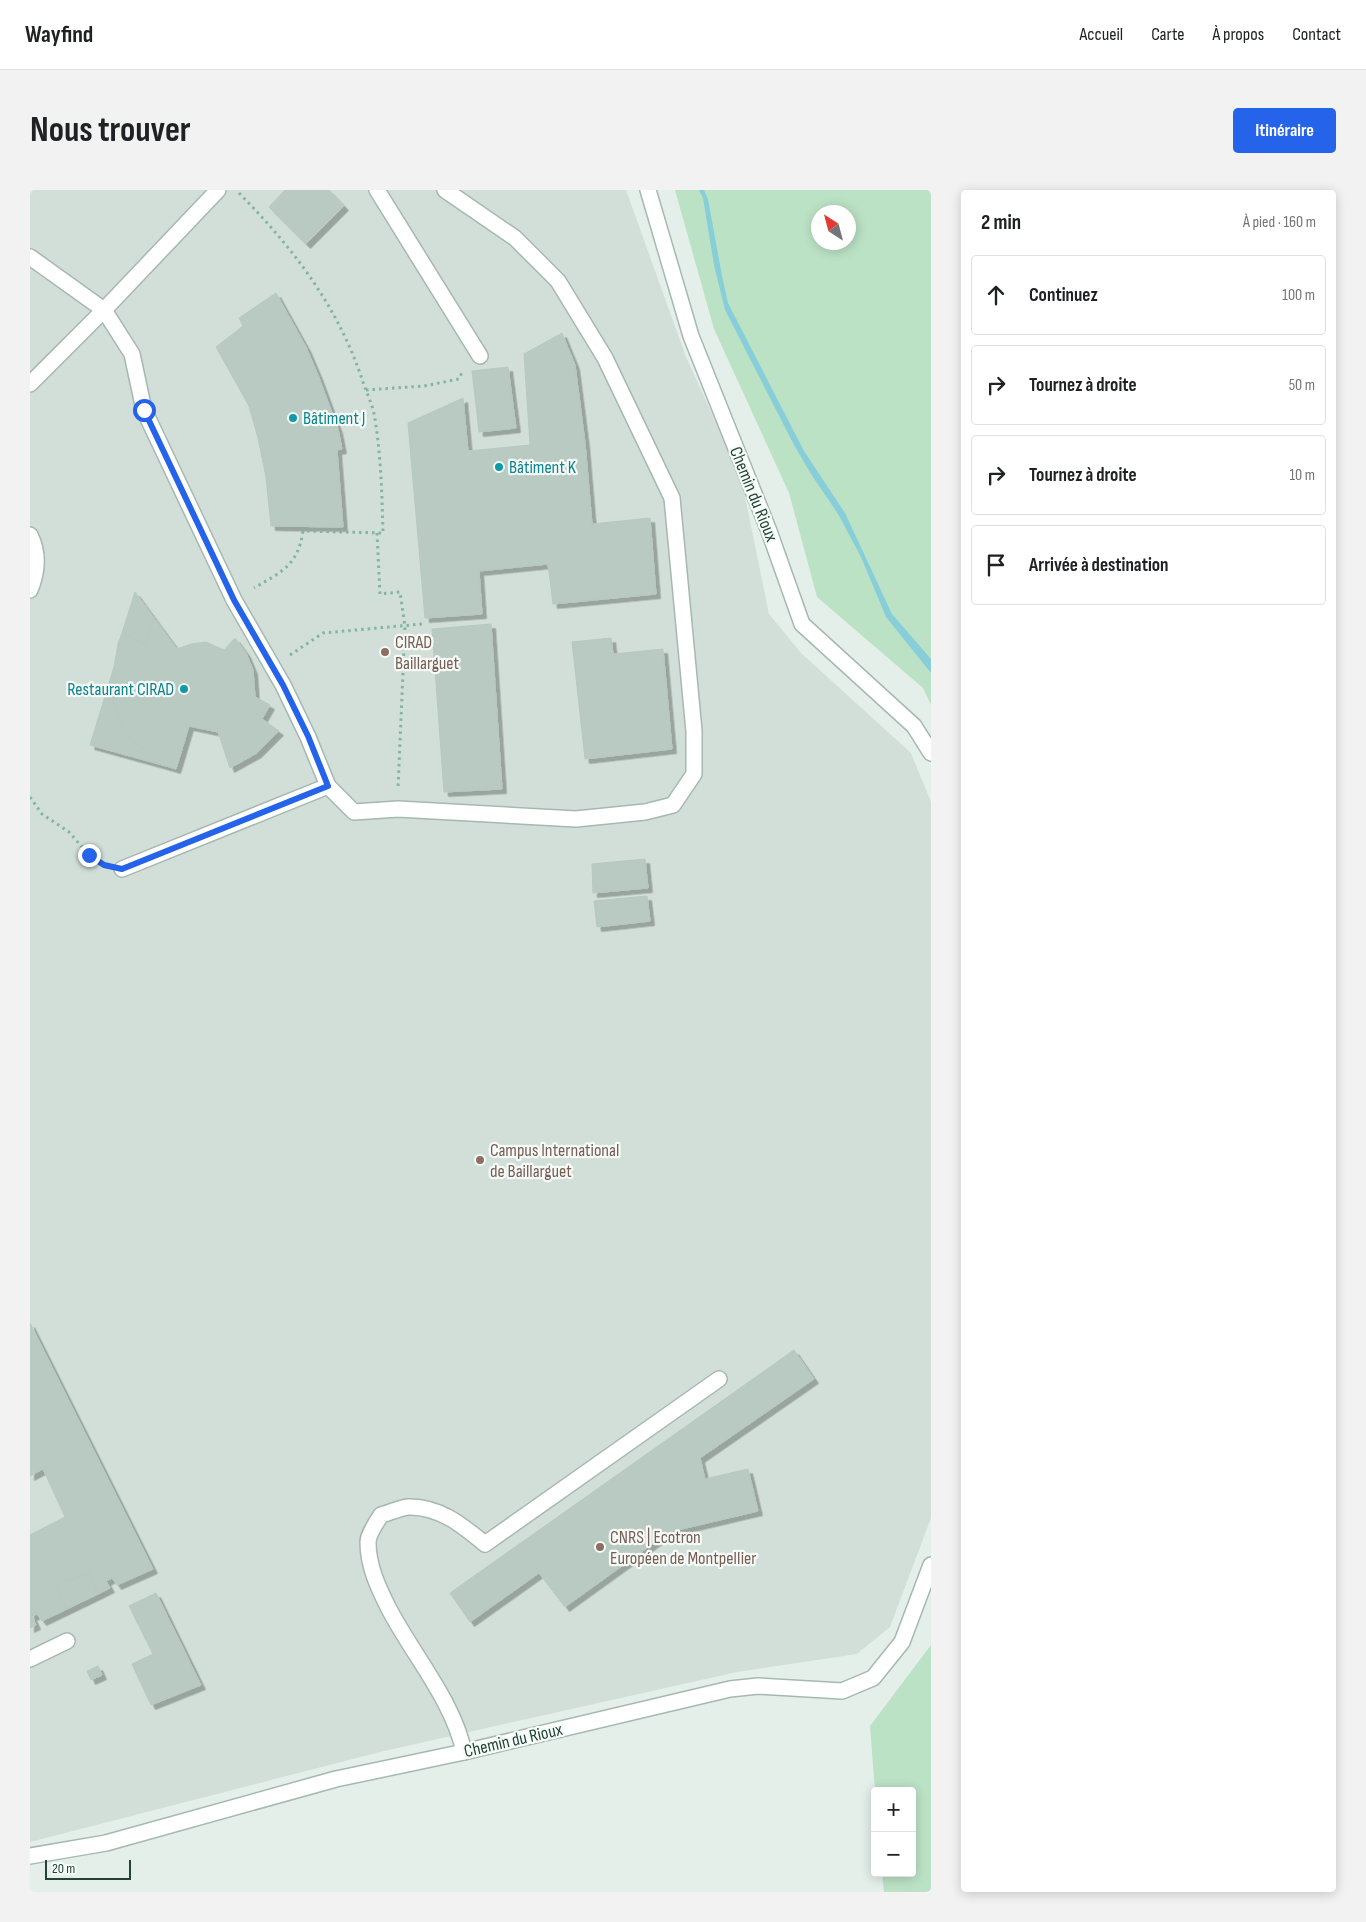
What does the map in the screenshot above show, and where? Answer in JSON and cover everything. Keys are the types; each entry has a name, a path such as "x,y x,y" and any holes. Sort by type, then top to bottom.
{"street":[{"path":"30,384 104,310 218,190"},
{"path":"378,190 480,356"},
{"path":"30,257 104,310 132,354 144,410 234,600 272,666 308,736 328,786 354,812 398,809 576,819 645,812 674,805 694,774 694,731 672,498 605,358 558,281 515,238 445,190"},
{"name":"Chemin du Rioux","path":"648,190 691,336 770,531 802,624 914,726 931,753"},
{"path":"30,535 36,559 35,578 30,590"},
{"path":"122,869 328,786"},
{"path":"464,1752 460,1734 439,1694 398,1627 374,1580 368,1540 381,1515 407,1507 440,1512 463,1526 485,1544 720,1379"},
{"name":"Chemin du Rioux","path":"30,1856 106,1843 336,1779 464,1752 730,1689 758,1686 842,1691 874,1678 902,1642 931,1564"},
{"path":"30,1659 67,1641"}],"path":[{"path":"234,600 289,566 301,545 303,532 383,533 382,479 374,417 353,352 329,305 300,261 262,216 236,190"},
{"path":"366,390 424,386 460,379 465,366 480,356"},
{"path":"377,533 380,594 400,592 405,626 398,809"},
{"path":"272,666 322,633 422,624"},
{"path":"30,797 42,814 69,832 89,855 104,865 122,869"}],"shaded area":[{"name":"Campus International de Baillarguet","path":"30,190 626,190 686,357 741,477 769,614 801,653 911,753 931,802 931,1518 890,1627 857,1654 737,1672 380,1752 30,1842"}],"green space":[{"path":"675,190 931,190 931,705 923,688 817,597 789,493 714,329"},
{"path":"931,1645 931,1892 884,1892 882,1877 916,1877 916,1787 875,1787 870,1726"}],"water":[{"path":"699,190 704,190 708,199 728,303 804,451 845,513 892,614 931,659 931,673 886,617 861,557 838,514 794,445 725,310 714,265 703,198"}],"building":[{"path":"285,190 329,190 344,206 306,244 269,207"},
{"name":"Bâtiment J","path":"276,293 306,347 338,429 342,449 337,450 343,527 271,526 266,477 249,406 216,347 243,326 239,318"},
{"name":"Bâtiment K","path":"562,333 575,365 585,443 592,524 650,518 656,594 553,604 548,564 479,571 482,614 425,618 408,423 463,398 468,451 530,445 524,354"},
{"path":"508,367 516,428 479,432 472,371"},
{"path":"135,592 154,618 145,645 122,633"},
{"name":"Restaurant CIRAD","path":"154,618 177,649 191,644 206,642 224,650 235,638 246,653 253,670 255,697 270,705 262,719 279,731 257,753 230,768 218,732 189,726 176,769 166,766 149,755 123,730 113,699 114,667 118,644 122,633 145,645"},
{"path":"491,624 502,789 444,792 432,629"},
{"path":"611,638 613,654 663,649 672,749 585,759 572,642"},
{"path":"114,667 113,699 123,730 135,743 166,766 90,745"},
{"path":"645,859 648,888 593,893 592,864"},
{"path":"647,896 650,921 597,927 594,901"},
{"path":"30,1323 153,1569 117,1585 112,1578 106,1581 110,1588 98,1594 90,1572 56,1586 67,1609 42,1621 37,1614 32,1616 36,1625 30,1628 30,1535 65,1517 43,1469 30,1476"},
{"path":"794,1350 814,1379 700,1458 705,1479 748,1469 758,1511 669,1532 565,1607 539,1573 470,1622 450,1593"},
{"path":"90,1572 98,1594 67,1609 56,1586"},
{"path":"156,1593 201,1685 151,1705 132,1664 153,1654 129,1606"},
{"path":"98,1666 102,1675 91,1680 87,1671"}],"place":[{"name":"Bâtiment J","path":"293,418"},
{"name":"Bâtiment K","path":"499,467"},
{"name":"CIRAD Baillarguet","path":"385,652"},
{"name":"Restaurant CIRAD","path":"184,689"},
{"name":"Campus International de Baillarguet","path":"480,1160"},
{"name":"CNRS | Ecotron Européen de Montpellier","path":"600,1547"}],"route":[{"path":"89,855 104,865 122,869 328,786 308,736 283,685 234,600 144,410"}]}
